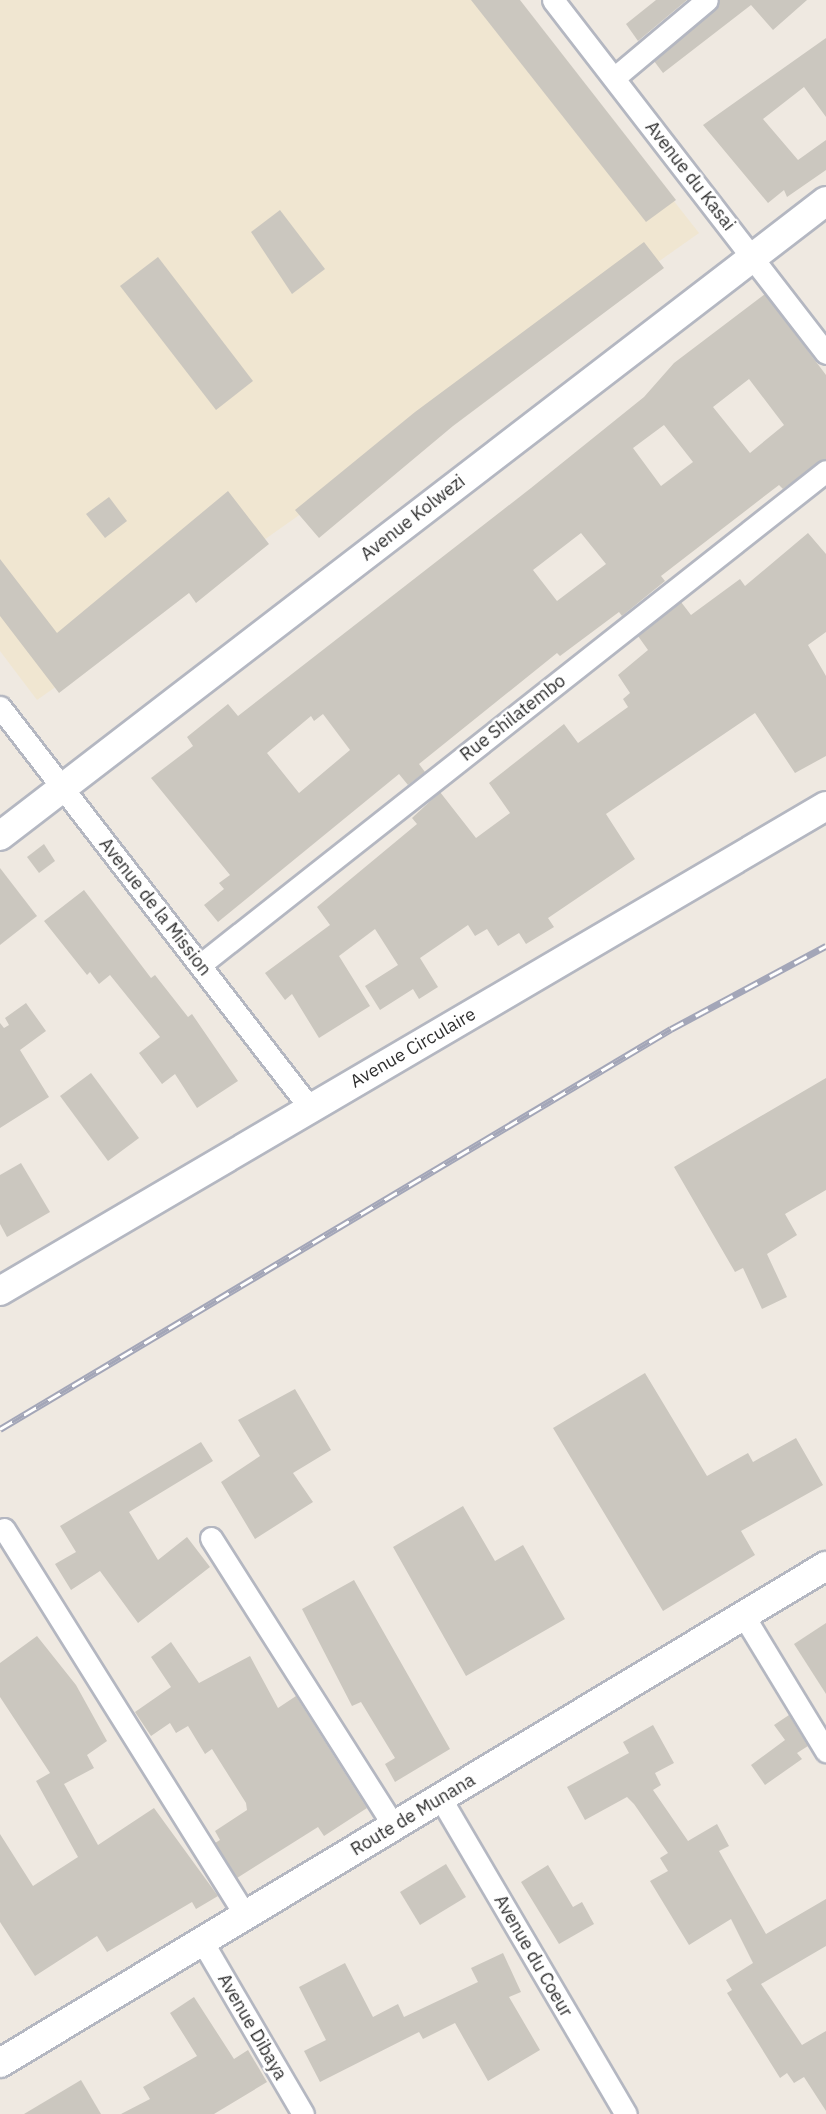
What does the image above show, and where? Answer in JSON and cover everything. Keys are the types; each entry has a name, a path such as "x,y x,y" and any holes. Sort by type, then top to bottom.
{"street":[{"name":"Avenue du Kasai","path":"553,0 826,353"},
{"path":"614,78 707,0"},
{"name":"Avenue Kolwezi","path":"0,836 826,201"},
{"name":"Rue Shilatembo","path":"200,965 826,471"},
{"name":"Avenue de la Mission","path":"0,707 310,1108"},
{"name":"Avenue Circulaire","path":"0,1291 826,806"},
{"path":"4,1529 245,1915"},
{"path":"212,1538 394,1826"},
{"name":"Route de Munana","path":"0,2063 745,1618 826,1566"},
{"path":"745,1618 826,1751"},
{"name":"Avenue du Coeur","path":"441,1798 626,2114"},
{"name":"Avenue Dibaya","path":"202,1941 303,2114"}],"shaded area":[{"path":"0,0 516,0 699,233 37,700 0,651"}],"building":[{"path":"471,0 520,0 676,200 646,222"},
{"path":"656,0 687,0 638,41 626,24"},
{"path":"719,0 807,0 773,30 751,5 663,73 654,61 715,10"},
{"path":"826,38 826,117 804,87 763,119 798,160 826,140 826,170 787,197 784,190 768,203 703,125"},
{"path":"280,210 325,269 292,294 251,232"},
{"path":"644,242 664,268 453,426 319,538 295,510 415,412"},
{"path":"158,257 253,381 216,410 120,286"},
{"path":"765,294 826,375 826,459 783,489 779,485 661,576 665,581 622,616 619,612 560,656 557,653 419,764 425,772 408,785 399,774 218,922 204,905 224,889 219,883 230,875 151,778 193,746 187,737 228,704 238,716 644,397 674,363","holes":["749,379 784,425 750,453 713,407","664,425 693,462 661,486 633,448","581,533 606,564 557,601 533,570","323,714 350,750 299,793 267,753 311,716 314,721"]},
{"path":"228,491 269,544 196,603 189,593 59,693 0,616 0,559 57,633"},
{"path":"109,497 127,521 105,538 86,514"},
{"path":"808,533 826,554 826,632 808,645 826,676 826,756 795,773 755,713 606,814 635,859 548,918 554,927 526,944 519,933 498,946 487,929 475,936 468,925 420,958 438,987 419,999 413,989 380,1010 365,986 398,965 375,929 339,956 370,1006 319,1038 292,994 285,1000 265,973 330,925 317,907 417,824 412,818 440,792 476,838 510,813 489,783 564,724 578,743 628,707 623,699 630,693 618,675 648,650 638,636 681,602 691,615 740,579 745,586"},
{"path":"44,844 55,861 39,873 27,857"},
{"path":"0,868 37,916 0,945"},
{"path":"84,890 151,978 155,975 188,1017 192,1014 238,1081 197,1108 175,1074 162,1084 139,1053 160,1037 110,975 99,984 90,972 87,975 44,921"},
{"path":"26,1003 46,1031 20,1050 49,1097 0,1128 0,1023 4,1028 9,1025 5,1018"},
{"path":"91,1073 139,1138 108,1161 60,1096"},
{"path":"826,1078 826,1190 785,1214 797,1235 767,1254 787,1297 762,1309 743,1268 735,1272 674,1167"},
{"path":"21,1163 50,1212 7,1237 0,1224 0,1175"},
{"path":"645,1373 707,1476 748,1453 753,1462 796,1438 823,1485 741,1531 755,1555 663,1611 553,1428"},
{"path":"295,1389 331,1450 293,1473 313,1502 255,1539 221,1482 260,1456 238,1420"},
{"path":"201,1442 213,1461 129,1512 158,1560 187,1537 210,1567 138,1623 100,1571 71,1590 55,1564 76,1552 60,1526"},
{"path":"463,1506 495,1561 523,1545 565,1619 466,1676 393,1547"},
{"path":"354,1580 450,1749 395,1782 385,1764 395,1758 361,1702 352,1706 302,1609"},
{"path":"826,1623 826,1694 794,1644"},
{"path":"37,1636 76,1685 107,1741 87,1755 94,1768 64,1784 98,1845 154,1808 218,1896 196,1909 192,1902 107,1952 97,1936 35,1976 0,1922 0,1834 33,1886 78,1857 36,1781 50,1773 0,1697 0,1663"},
{"path":"171,1642 199,1683 250,1656 278,1708 296,1696 367,1808 324,1836 318,1827 237,1878 215,1843 220,1840 215,1831 247,1810 246,1803 212,1749 205,1754 188,1726 176,1733 170,1723 151,1736 135,1712 171,1687 151,1657"},
{"path":"789,1715 808,1746 797,1753 802,1759 765,1785 751,1765 785,1740 774,1725"},
{"path":"653,1725 674,1763 655,1773 661,1785 653,1790 688,1841 717,1824 729,1846 719,1851 766,1934 826,1899 826,1946 761,1984 802,2045 826,2031 826,2111 804,2077 794,2083 787,2073 780,2078 727,1993 732,1990 726,1980 753,1963 731,1919 689,1945 650,1881 668,1871 660,1858 668,1853 634,1804 627,1797 585,1820 567,1787 629,1753 623,1742"},
{"path":"446,1864 466,1897 420,1925 400,1892"},
{"path":"548,1865 573,1907 582,1902 594,1924 559,1944 521,1882"},
{"path":"503,1953 521,1992 509,1997 540,2050 488,2081 455,2023 423,2039 419,2032 320,2082 304,2051 326,2040 299,1987 345,1963 373,2017 398,2004 404,2017 478,1982 471,1968"},
{"path":"194,1997 234,2059 248,2050 267,2082 214,2114 121,2114 150,2099 143,2087 197,2056 170,2013"},
{"path":"81,2080 101,2114 24,2114"}],"railway":[{"path":"0,1429 671,1029 826,946"}]}
